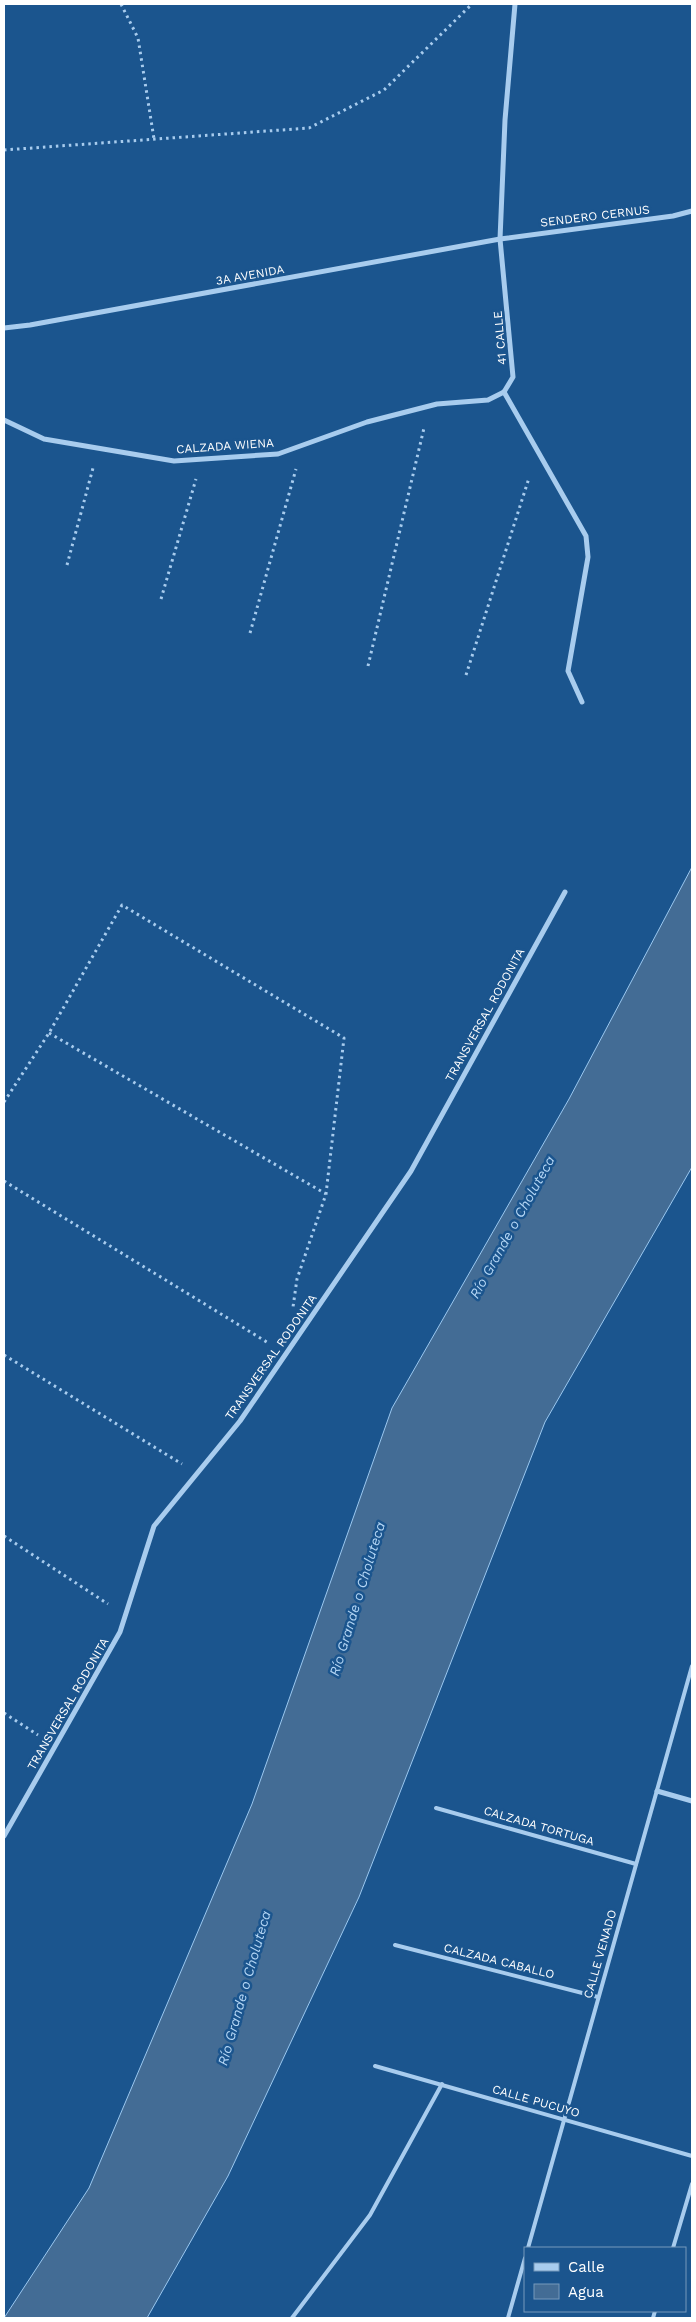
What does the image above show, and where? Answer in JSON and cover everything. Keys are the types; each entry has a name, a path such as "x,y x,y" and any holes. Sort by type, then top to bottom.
{"street":[{"name":"41 CALLE","path":"504,392 513,377 500,239 505,120 515,4"},
{"name":"SENDERO CERNUS","path":"500,239 673,216 692,211"},
{"name":"3A AVENIDA","path":"4,328 30,325 500,239"},
{"name":"CALZADA WIENA","path":"4,420 44,439 174,460 201,459 278,454 367,422 430,406 488,400 504,392"},
{"path":"504,392 586,536 588,557 568,670 582,702"},
{"name":"TRANSVERSAL RODONITA","path":"4,1836 120,1632 154,1526 240,1421 410,1171 565,892"},
{"path":"657,1791 692,1801"}],"lane":[{"name":"CALLE VENADO","path":"528,2247 692,1666"},
{"name":"CALZADA TORTUGA","path":"436,1808 636,1864"},
{"name":"CALZADA CABALLO","path":"395,1945 598,1997"},
{"name":"CALLE PUCUYO","path":"375,2066 692,2156"},
{"path":"292,2318 370,2215 442,2084"},
{"path":"674,2247 692,2184"},
{"path":"508,2318 524,2262"}],"path":[{"path":"121,4 138,38 154,139"},
{"path":"4,150 309,128 384,90 472,4"},
{"path":"368,666 430,406"},
{"path":"250,633 303,444"},
{"path":"67,565 98,448"},
{"path":"466,675 538,452"},
{"path":"162,600 201,459"},
{"path":"4,1102 49,1033 122,904 344,1038 326,1194 297,1278 291,1316"},
{"path":"49,1033 326,1194"},
{"path":"4,1181 286,1354"},
{"path":"4,1355 197,1473"},
{"path":"4,1536 125,1616"},
{"path":"4,1713 56,1746"}],"water":[{"name":"Río Grande o Choluteca","path":"692,867 692,1167 545,1422 359,1897 228,2176 147,2318 4,2318 89,2188 252,1804 392,1408 569,1099"}]}
